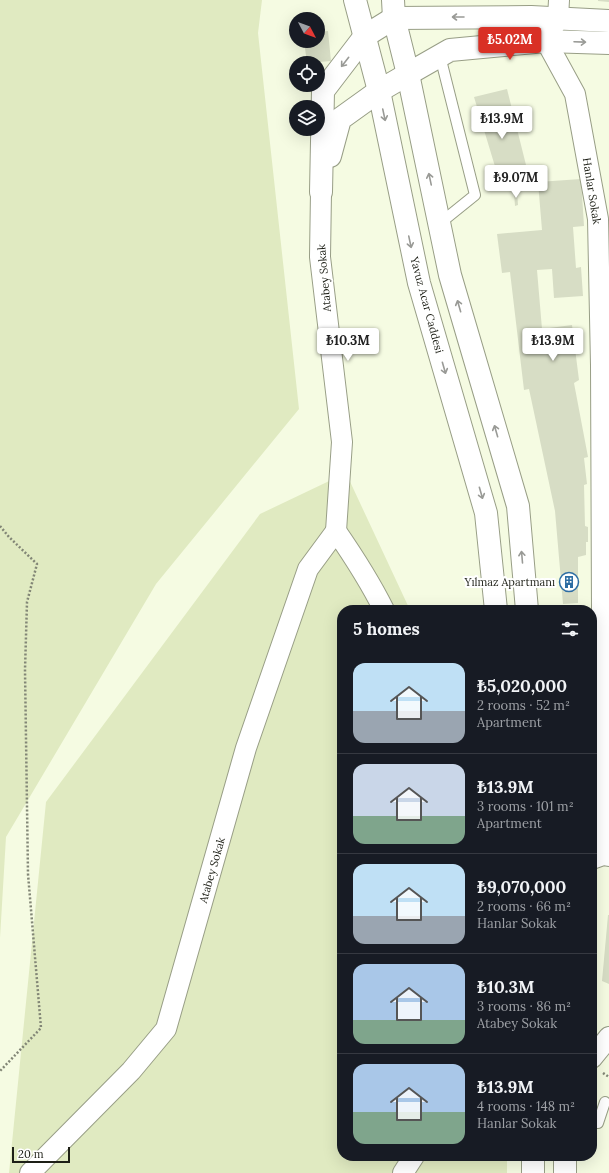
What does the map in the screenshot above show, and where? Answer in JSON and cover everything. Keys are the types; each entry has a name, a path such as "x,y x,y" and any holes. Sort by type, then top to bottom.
{"main road":[{"name":"Yavuz Acar Caddesi","path":"355,0 379,91 419,283 486,512 495,605"},
{"path":"394,9 450,275 518,506 527,605"},
{"path":"321,192 323,91 365,36 394,9 531,17 558,9 609,21"},
{"path":"321,192 340,119 379,91 450,50 546,41 609,43"},
{"path":"533,1173 534,1161"},
{"path":"565,1161 565,1173"}],"street":[{"path":"546,41 558,9"},
{"name":"Hanlar Sokak","path":"546,41 576,94 598,219 604,236 605,648 601,856"},
{"name":"Atabey Sokak","path":"30,1173 131,1071 166,1029 246,748 308,569 336,531 342,442 320,257 321,192"},
{"path":"336,531 355,558 382,605"},
{"path":"597,1052 609,1037"},
{"path":"403,1173 411,1161"}],"lane":[{"path":"439,224 475,195 440,56"},
{"path":"597,1123 605,1102"}],"path":[{"path":"0,526 9,537 37,564 27,602 26,670 28,874 41,1028 0,1071"}],"green space":[{"path":"0,0 262,0 258,33 299,409 156,584 6,837 0,938"},
{"path":"346,473 408,605 337,605 337,1161 507,1161 507,1173 9,1173 46,802 260,514"}],"building":[{"path":"609,0 609,2 598,1"},
{"path":"325,31 328,31 331,61 325,62 325,56 306,56 305,48 325,48"},
{"path":"507,89 530,181 490,190 486,175 497,173 474,97"},
{"path":"581,179 584,226 573,227 576,268 581,267 583,296 554,298 552,269 537,270 542,329 572,325 579,380 574,383 588,457 584,458 587,484 584,485 585,526 588,527 588,542 586,542 586,555 578,557 578,603 563,604 555,511 529,389 524,390 510,272 502,273 497,234 542,230 538,182"},
{"path":"517,192 518,205 515,206 514,193"},
{"path":"609,915 609,984 602,981"}],"place":[{"name":"Yılmaz Apartmanı","path":"569,582"}]}
